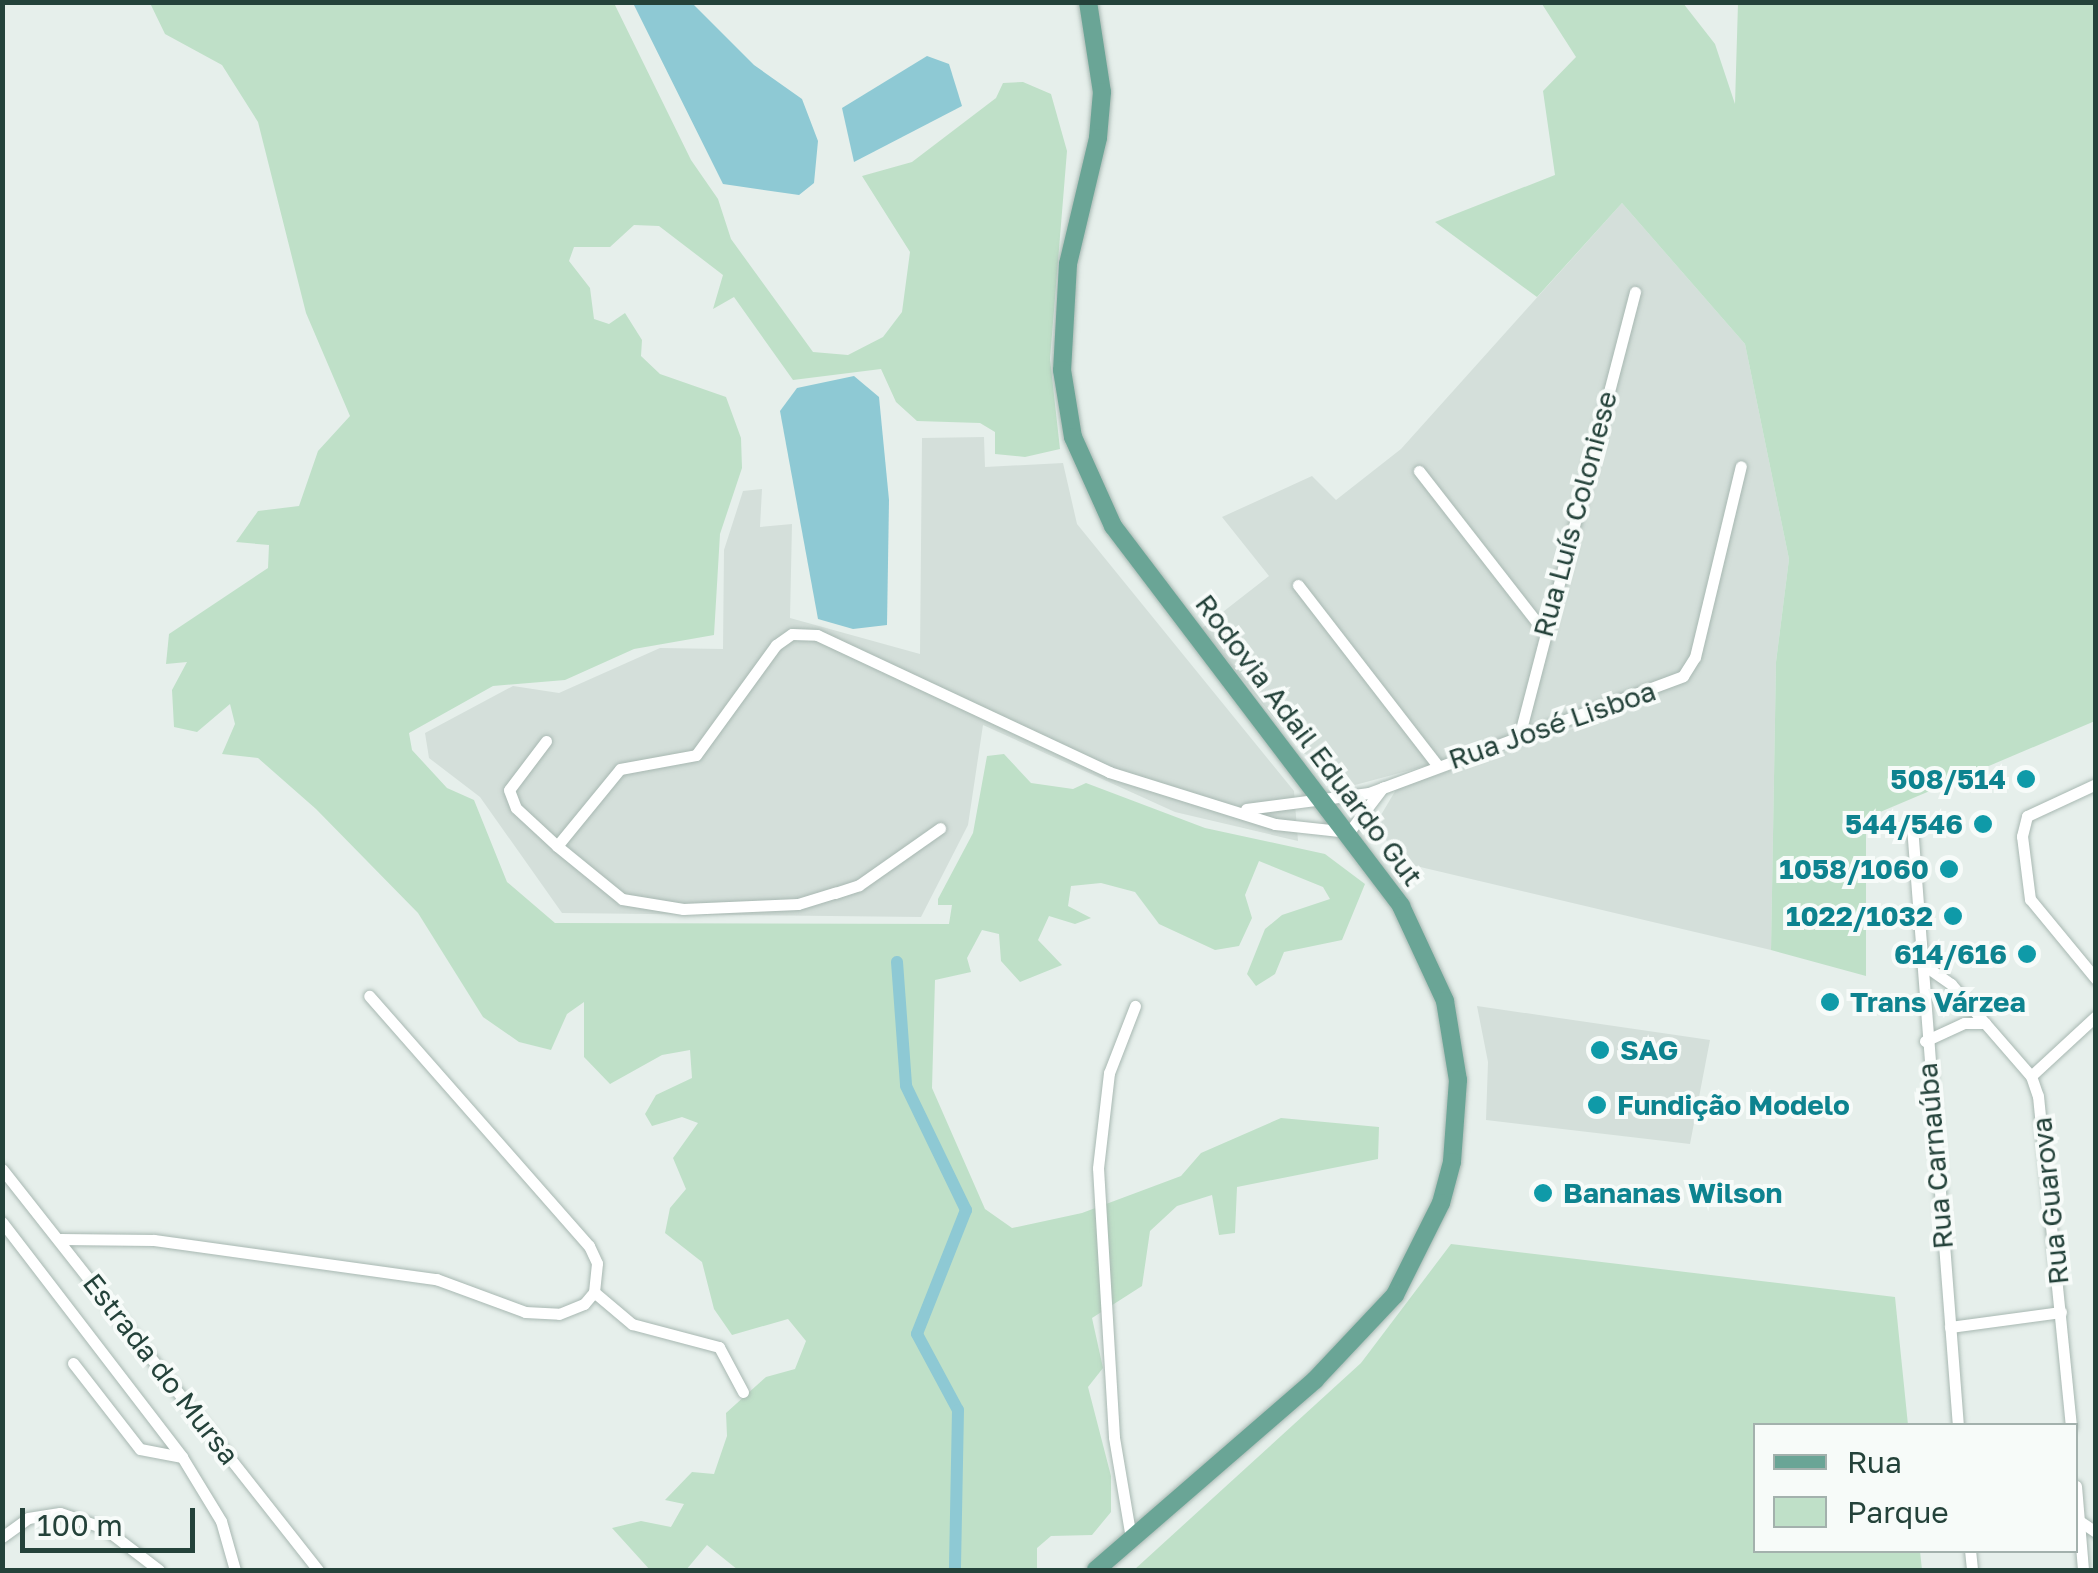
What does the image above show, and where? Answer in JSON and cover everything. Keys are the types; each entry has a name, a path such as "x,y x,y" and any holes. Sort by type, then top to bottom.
{"main road":[{"name":"Rodovia Adail Eduardo Gut","path":"1088,2 1102,92 1098,138 1068,264 1062,370 1073,438 1112,526 1349,832 1401,906 1445,1001 1458,1116 1441,1203 1416,1260 1371,1326 1096,1570"}],"street":[{"name":"Rua Luís Coloniese","path":"1519,736 1543,630 1635,292"},
{"name":"Rua José Lisboa","path":"1232,808 1324,802 1383,787 1671,684 1691,667 1742,466"},
{"path":"1418,470 1543,630"},
{"path":"1298,585 1436,765"},
{"path":"557,846 620,769 686,760 704,748 776,645 792,634 816,634 866,653 1110,772 1300,830 1349,832 1383,787"},
{"path":"546,741 509,790 516,808 622,899 652,908 798,904 859,885 940,828"},
{"path":"2096,784 2027,816 2022,836 2030,899 2096,978"},
{"name":"Rua Carnaúba","path":"1912,826 1925,1042 1958,1423"},
{"name":"Rua Guarova","path":"1921,963 1985,1023 2031,1076 2043,1120 2070,1423"},
{"path":"370,996 589,1246 597,1263 594,1292"},
{"path":"1131,1538 1114,1437 1098,1168 1109,1074 1135,1006"},
{"path":"2031,1076 2096,1016"},
{"path":"1925,1042 1964,1022 1985,1023"},
{"name":"Estrada do Mursa","path":"2,1170 60,1238 313,1569"},
{"path":"2,1222 182,1457 222,1521 235,1570"},
{"path":"60,1238 154,1240 436,1279 525,1312 560,1314 594,1292"},
{"path":"594,1292 632,1324 719,1346 743,1392"},
{"path":"1950,1326 2061,1312"},
{"path":"73,1363 132,1442 154,1454 182,1457"},
{"path":"2,1537 28,1518 60,1514 104,1528 159,1570"},
{"path":"2078,1520 2096,1532"},
{"path":"2078,1520 2083,1570"}],"shaded area":[{"path":"1622,203 1745,344 1789,559 1776,662 1771,950 1395,861 1378,820 1397,788 1608,717 1355,785 1302,752 1201,629 1269,576 1222,517 1312,476 1336,500 1401,449"},
{"path":"984,437 985,467 1063,463 1077,524 1294,791 1298,841 1175,812 983,725 968,825 921,917 562,913 480,797 429,758 425,733 513,686 559,693 660,648 723,649 724,550 743,491 762,489 760,527 792,524 790,618 920,654 922,438"},
{"path":"1477,1006 1710,1040 1690,1144 1486,1120 1488,1062"}],"green space":[{"path":"150,3 614,3 691,160 718,199 731,239 813,352 848,355 883,337 902,312 910,252 862,176 912,162 996,98 1003,83 1023,82 1051,94 1067,151 1050,359 1060,449 1025,457 995,454 995,432 980,423 917,421 896,402 881,369 793,380 734,297 713,309 723,275 659,226 634,225 610,247 574,247 569,261 590,288 594,319 609,324 625,313 642,340 641,356 660,374 726,397 741,438 742,468 720,534 714,635 634,649 565,680 493,686 409,733 412,750 447,788 474,800 507,882 555,923 949,924 952,905 938,905 938,899 973,833 987,756 1004,754 1031,783 1073,789 1086,783 1205,828 1325,854 1365,884 1342,940 1284,952 1275,974 1256,986 1247,974 1265,929 1282,915 1330,899 1323,887 1259,861 1245,895 1252,918 1239,946 1215,950 1159,924 1135,892 1101,883 1071,886 1068,906 1091,918 1075,924 1049,916 1038,940 1062,965 1020,982 1001,961 999,934 982,930 967,958 971,972 935,980 932,1088 985,1209 1012,1228 1082,1213 1181,1176 1201,1153 1281,1118 1379,1127 1378,1159 1237,1187 1235,1233 1219,1235 1212,1195 1177,1206 1150,1231 1142,1286 1092,1318 1103,1368 1088,1387 1111,1476 1111,1512 1092,1535 1051,1536 1037,1548 1037,1570 738,1570 707,1545 686,1570 650,1570 612,1528 641,1521 671,1527 684,1504 665,1500 692,1472 714,1474 727,1436 726,1413 766,1377 795,1369 806,1341 788,1319 732,1335 714,1309 702,1262 665,1233 670,1208 686,1189 673,1158 698,1123 682,1117 652,1126 645,1114 656,1095 692,1078 690,1050 662,1055 610,1084 584,1057 584,1002 567,1014 551,1050 519,1042 483,1017 418,913 316,809 258,758 222,754 235,724 230,704 197,732 174,727 172,690 187,662 166,664 169,634 268,568 269,545 236,542 258,511 299,506 318,451 350,416 306,313 258,122 222,65 165,34"},
{"path":"1683,3 1715,44 1735,104 1738,3 2095,3 2095,721 1866,818 1866,976 1771,950 1776,662 1789,559 1745,344 1622,203 1537,297 1435,222 1555,175 1543,91 1576,57 1542,4"},
{"path":"1451,1244 1895,1297 1908,1423 1753,1423 1753,1553 1920,1553 1922,1570 1134,1570 1361,1363"}],"water":[{"path":"633,3 692,3 754,65 802,99 818,141 814,183 799,195 723,184"},
{"path":"927,56 949,64 962,106 854,162 842,108"},
{"path":"854,376 879,397 889,500 887,625 853,629 818,619 780,411 797,388"}],"waterway":[{"path":"897,962 906,1086 966,1210 917,1334 958,1410 955,1570"}],"place":[{"name":"508/514","path":"2026,779"},
{"name":"544/546","path":"1983,824"},
{"name":"1058/1060","path":"1949,869"},
{"name":"1022/1032","path":"1953,916"},
{"name":"614/616","path":"2027,954"},
{"name":"Trans Várzea","path":"1830,1002"},
{"name":"SAG","path":"1600,1050"},
{"name":"Fundição Modelo","path":"1597,1105"},
{"name":"Bananas Wilson","path":"1543,1193"}]}
